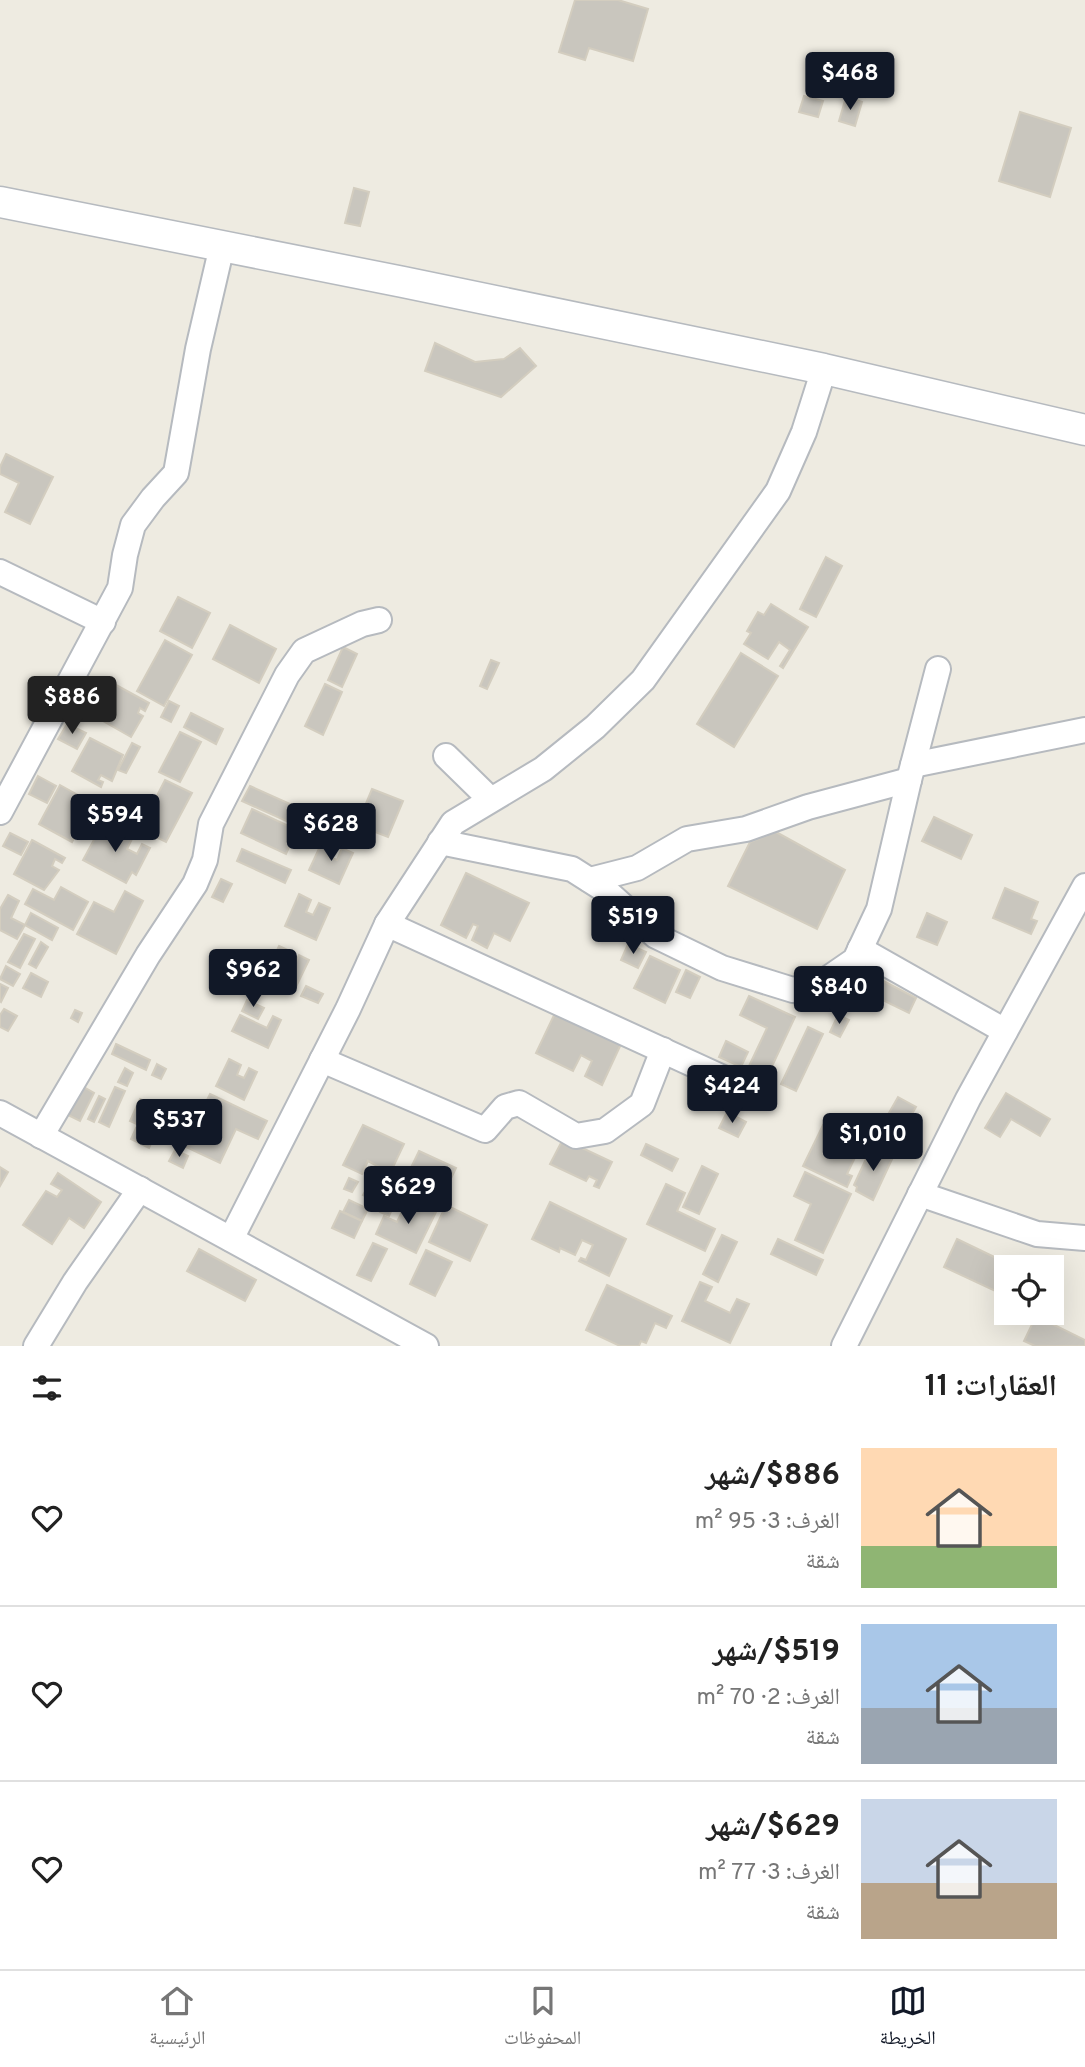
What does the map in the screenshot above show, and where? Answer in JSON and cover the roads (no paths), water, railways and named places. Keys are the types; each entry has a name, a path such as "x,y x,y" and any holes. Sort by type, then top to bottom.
{"street":[{"path":"0,202 824,369 1085,430"},
{"path":"0,812 120,588 125,555 134,525 153,498 176,473 198,349 222,246"},
{"path":"231,1239 322,1060 387,924 440,842 453,823 553,761 595,727 643,680 778,491 804,432 824,369"},
{"path":"0,572 103,622"},
{"path":"41,1136 148,955 195,884 205,860 211,824 287,675 304,651 362,624 379,621"},
{"path":"440,842 572,869 605,890 656,936 722,968 793,990 823,982 855,960 879,909 911,772 939,670"},
{"path":"590,880 637,868 687,839 746,830 911,772 1085,730"},
{"path":"446,756 490,799"},
{"path":"844,1346 1005,1031 1085,886"},
{"path":"387,924 736,1084"},
{"path":"860,949 1005,1031"},
{"path":"322,1060 485,1130 505,1107 519,1103 576,1136 605,1131 642,1104 663,1050"},
{"path":"0,1113 426,1346"},
{"path":"36,1346 75,1282 140,1189"},
{"path":"920,1194 1037,1234 1085,1238"}]}
